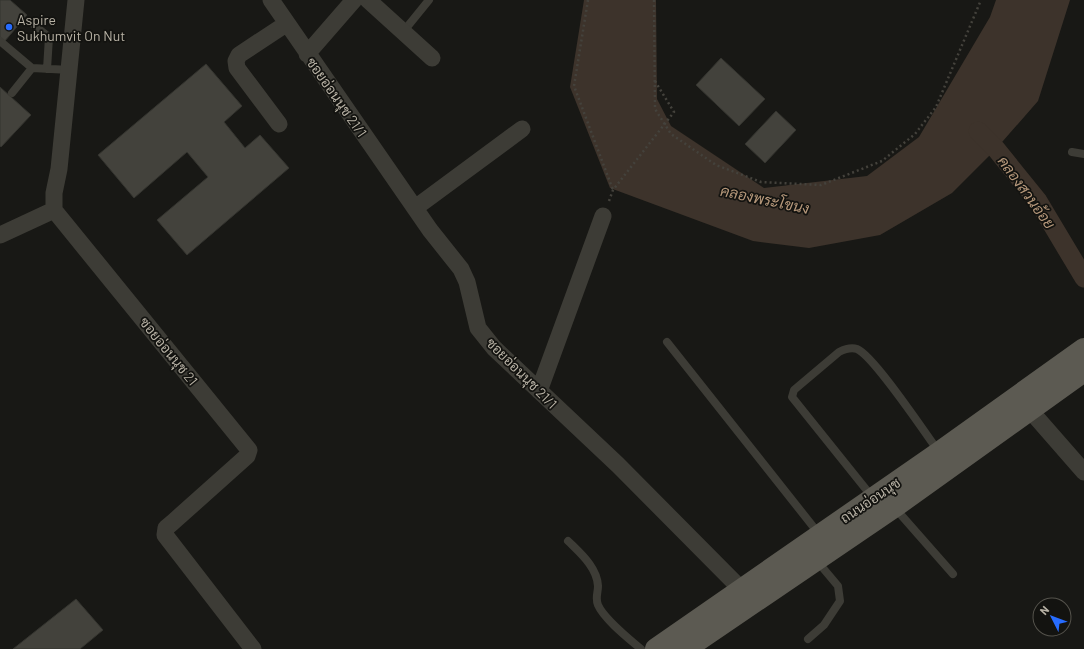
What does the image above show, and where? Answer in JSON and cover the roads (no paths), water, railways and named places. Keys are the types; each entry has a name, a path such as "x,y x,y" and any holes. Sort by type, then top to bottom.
{"main road":[{"name":"ถนนอ่อนนุช","path":"656,649 742,590 812,549 894,507 1024,403 1084,349"},
{"name":"ถนนอ่อนนุช","path":"685,649 812,549 873,498 940,452 1024,403 1084,371"}],"street":[{"path":"0,235 54,210 54,193 59,169 76,0"},
{"name":"ซอยอ่อนนุช 21/1","path":"271,0 286,24 415,208 461,270 467,282 478,328 494,348 623,471 742,590"},
{"path":"307,54 354,0"},
{"path":"368,0 432,58"},
{"path":"279,124 237,68 236,61 239,55 286,24"},
{"path":"415,208 522,129"},
{"name":"ซอยอ่อนนุช 21","path":"54,210 249,450 247,456 166,528 166,535 253,649"},
{"path":"540,391 603,216"},
{"path":"1024,403 1084,472"}],"lane":[{"path":"403,32 429,0"},
{"path":"34,25 49,37 47,69"},
{"path":"0,41 32,68 70,70"},
{"path":"12,93 32,68"},
{"path":"1072,152 1084,154"},
{"path":"667,342 838,586 840,601 824,625 808,639"},
{"path":"873,498 792,397 794,390 840,352 847,348 858,350 874,363 940,452"},
{"path":"894,507 953,574"},
{"path":"568,540 592,566 598,586 596,596 598,605 618,629 641,649"}],"water":[{"name":"คลองพระโขนง","path":"584,0 656,0 657,99 671,126 764,188 867,176 919,137 990,17 996,0 1070,0 1038,101 996,149 952,193 880,235 809,248 753,241 610,188 570,87"}],"waterway":[{"name":"คลองสวนอ้อย","path":"978,131 996,149 1038,201 1084,278"}],"place":[{"name":"Aspire Sukhumvit On Nut","path":"9,27"}]}
